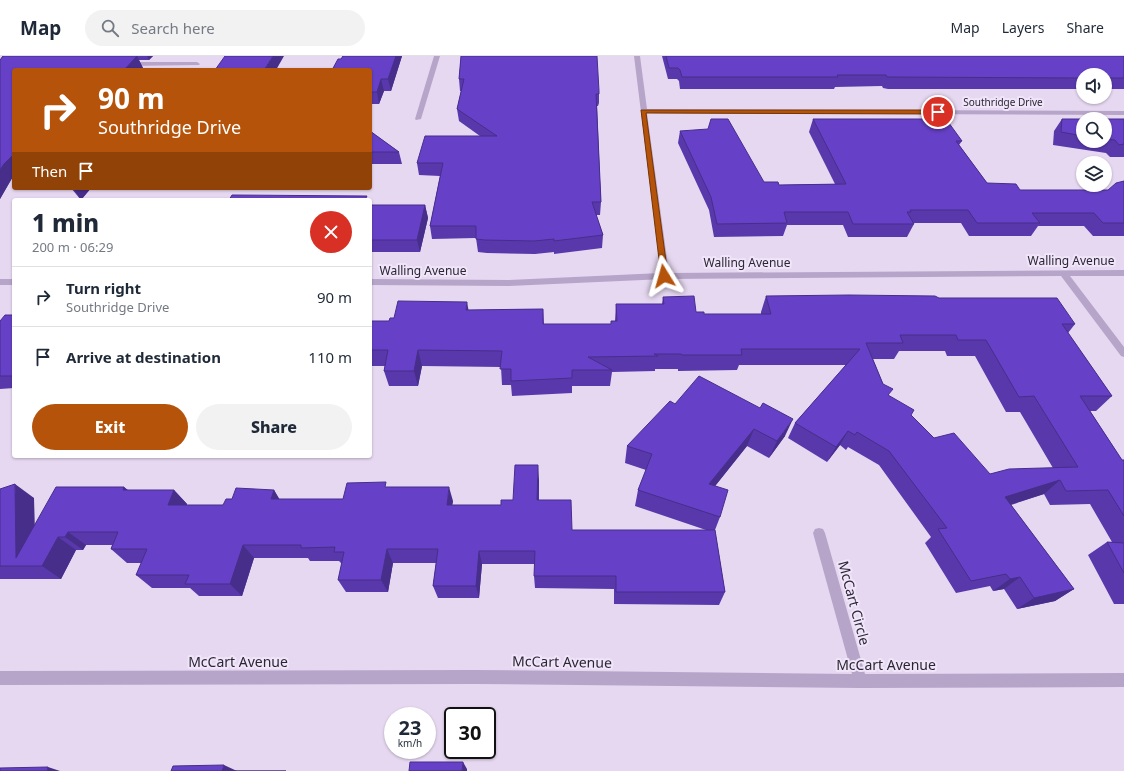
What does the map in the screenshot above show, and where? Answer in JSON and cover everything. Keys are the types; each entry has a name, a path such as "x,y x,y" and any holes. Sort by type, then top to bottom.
{"street":[{"path":"418,118 437,56"},
{"path":"637,56 664,276"},
{"path":"118,64 199,62 194,68"},
{"name":"Southridge Drive","path":"643,111 1124,113"},
{"path":"1063,273 1124,354"},
{"name":"Walling Avenue","path":"372,282 509,283 664,276 1124,273"},
{"path":"0,282 12,282"},
{"name":"McCart Circle","path":"819,533 860,681"},
{"name":"McCart Avenue","path":"0,678 475,677 860,681 1124,680"}],"building":[{"path":"3,56 137,56 126,68 12,68 12,156 0,170 0,60"},
{"path":"225,56 273,56 265,68 216,68"},
{"path":"343,56 396,56 388,79 381,79 377,92 372,92 372,68 333,68 338,59 341,59"},
{"path":"461,56 597,56 599,94 596,94 601,202 592,202 603,235 554,241 554,239 534,241 485,240 476,239 476,226 430,226 443,163 417,163 425,136 497,136 457,109 464,79 459,79"},
{"path":"666,56 1124,56 1124,78 1112,78 1112,68 1076,68 1076,78 887,77 886,75 837,75 838,77 682,77 678,68 669,68"},
{"path":"711,119 728,119 764,182 778,182 779,185 846,184 813,119 946,119 962,141 956,141 987,183 1016,184 1020,190 1076,190 1076,192 1112,192 1112,186 1116,183 1124,181 1124,223 1103,223 1094,213 1032,213 1040,223 977,223 968,210 910,210 911,212 907,212 914,224 853,224 848,212 784,212 787,223 717,224 711,197 680,131 708,129"},
{"path":"1062,119 1076,119 1076,135 1061,132"},
{"path":"1112,119 1124,119 1124,144 1119,145 1115,140 1112,140"},
{"path":"372,132 399,152 372,152"},
{"path":"232,195 367,196 366,198 230,198"},
{"path":"372,205 425,205 417,240 372,240"},
{"path":"849,295 935,296 939,298 1057,298 1075,324 1062,324 1112,396 1080,396 1122,460 1124,460 1124,516 1108,490 1066,491 1060,480 1005,497 1074,589 1034,598 1020,577 1010,579 1006,574 971,581 938,529 947,528 889,451 857,432 855,435 848,431 836,447 795,423 860,349 741,349 742,355 654,354 658,356 588,357 612,370 572,370 572,378 511,381 511,369 500,369 502,351 418,350 414,371 384,371 388,350 372,350 372,321 389,321 390,318 394,318 398,301 467,302 466,310 543,309 543,324 611,324 611,321 617,321 616,304 664,304 663,297 694,296 696,312 704,312 704,314 771,314 766,296","holes":["900,335 956,335 958,340 986,340 1019,397 1034,396 1078,467 1009,469 990,474 954,433 934,438 911,415 914,410 888,395 893,389 883,384 866,343 903,343"]},
{"path":"5,315 12,315 12,376 0,376 0,321"},
{"path":"699,376 760,408 763,403 793,419 777,441 754,429 709,484 728,490 720,517 638,490 652,454 627,446 670,401 675,404"},
{"path":"515,465 538,465 537,500 571,500 572,530 715,530 725,592 616,592 616,576 534,576 535,551 479,551 476,586 433,586 438,549 387,549 381,580 338,580 344,552 334,552 335,547 301,548 301,545 243,545 230,584 185,584 189,575 136,575 147,549 111,549 118,532 68,532 65,537 58,537 42,566 0,566 0,489 15,484 16,558 56,487 124,487 123,490 174,490 168,505 223,505 226,499 232,499 236,488 274,490 271,499 343,499 347,483 386,482 385,487 449,487 447,505 501,505 501,500 513,500"},
{"path":"1107,542 1124,543 1124,573"},
{"path":"410,762 463,762 462,771 409,771"},
{"path":"224,765 222,771 171,771 173,766"},
{"path":"48,767 47,771 0,771 0,768"}],"route":[{"path":"664,276 643,111 938,112"}]}
